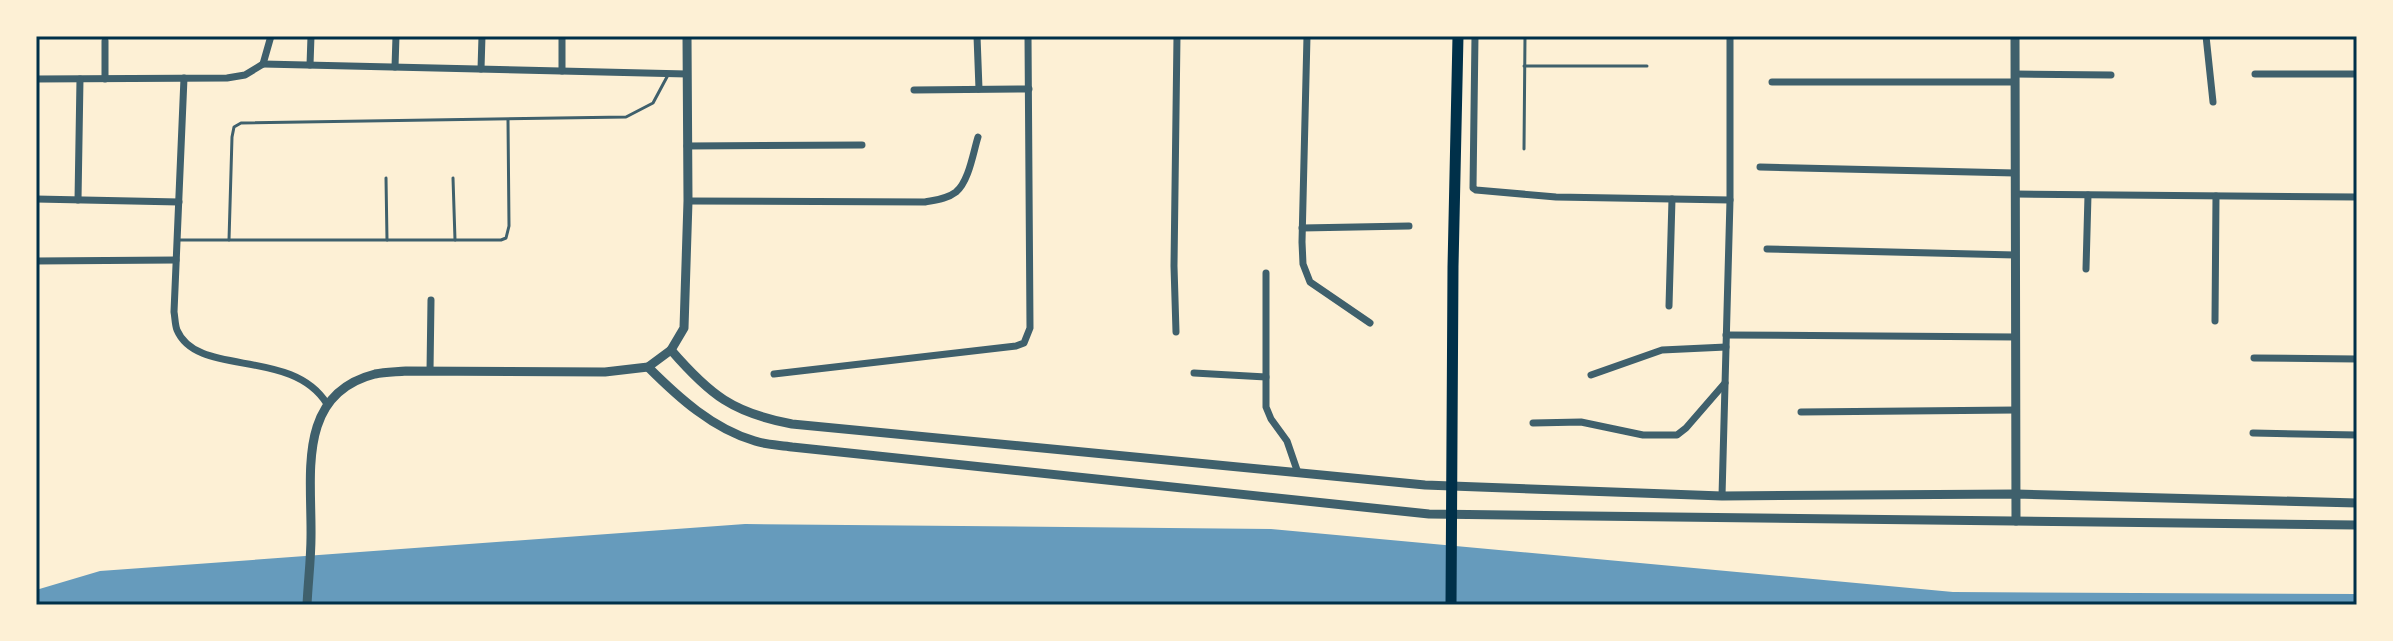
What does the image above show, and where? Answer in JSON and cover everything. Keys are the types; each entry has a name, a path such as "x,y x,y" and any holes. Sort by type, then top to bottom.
{"main road":[{"path":"1451,605 1458,36"}],"street":[{"path":"263,64 271,36"},
{"path":"310,65 311,36"},
{"path":"395,67 396,36"},
{"path":"481,69 482,36"},
{"path":"562,36 562,71"},
{"path":"307,605 311,536 309,482 313,439 327,404 347,385 376,374 430,371 605,372 648,367 671,350 684,328 688,201 687,36"},
{"path":"977,36 979,89"},
{"path":"774,374 1024,343 1030,328 1028,36"},
{"path":"1176,332 1177,36"},
{"path":"1307,36 1303,264 1310,282 1370,323"},
{"path":"1475,36 1473,188 1476,190 1556,197 1730,200"},
{"path":"1722,496 1730,200 1730,36"},
{"path":"2015,36 2016,521"},
{"path":"2206,36 2213,102"},
{"path":"105,41 105,79"},
{"path":"36,79 227,78 245,75 263,64 687,74"},
{"path":"2255,74 2357,74"},
{"path":"1772,82 2111,75"},
{"path":"184,78 174,312 177,330 183,340 210,357 290,373 320,392 327,404"},
{"path":"78,200 80,79"},
{"path":"914,90 1029,89"},
{"path":"688,201 925,202 944,198 957,191 963,182 978,137"},
{"path":"687,146 862,145"},
{"path":"1760,167 2015,173"},
{"path":"2015,194 2357,197"},
{"path":"2086,269 2088,195"},
{"path":"2215,321 2216,196"},
{"path":"36,199 179,202"},
{"path":"1669,306 1672,199"},
{"path":"1302,228 1409,226"},
{"path":"1767,249 2015,255"},
{"path":"36,261 176,260"},
{"path":"1266,273 1266,407 1287,441 1298,473"},
{"path":"430,371 431,300"},
{"path":"1726,335 2016,337"},
{"path":"1591,375 1662,350 1726,347"},
{"path":"671,350 713,392 758,418 792,424 1425,485 1722,496 2016,494 2357,503"},
{"path":"2254,358 2357,359"},
{"path":"648,367 674,393 729,431 756,441 1429,514 2357,525"},
{"path":"1194,373 1266,377"},
{"path":"1533,423 1581,422 1643,435 1677,435 1725,383"},
{"path":"1801,412 2016,410"},
{"path":"2253,433 2357,435"}],"lane":[{"path":"1524,149 1525,36"},
{"path":"1524,66 1647,66"},
{"path":"229,240 232,137 234,127 241,123 626,117 653,103 669,74"},
{"path":"177,240 501,240 508,233 508,119"},
{"path":"386,178 387,240"},
{"path":"453,178 455,240"}],"water":[{"path":"745,524 1271,529 1953,592 2357,594 2357,605 36,605 36,590 100,571"}]}
